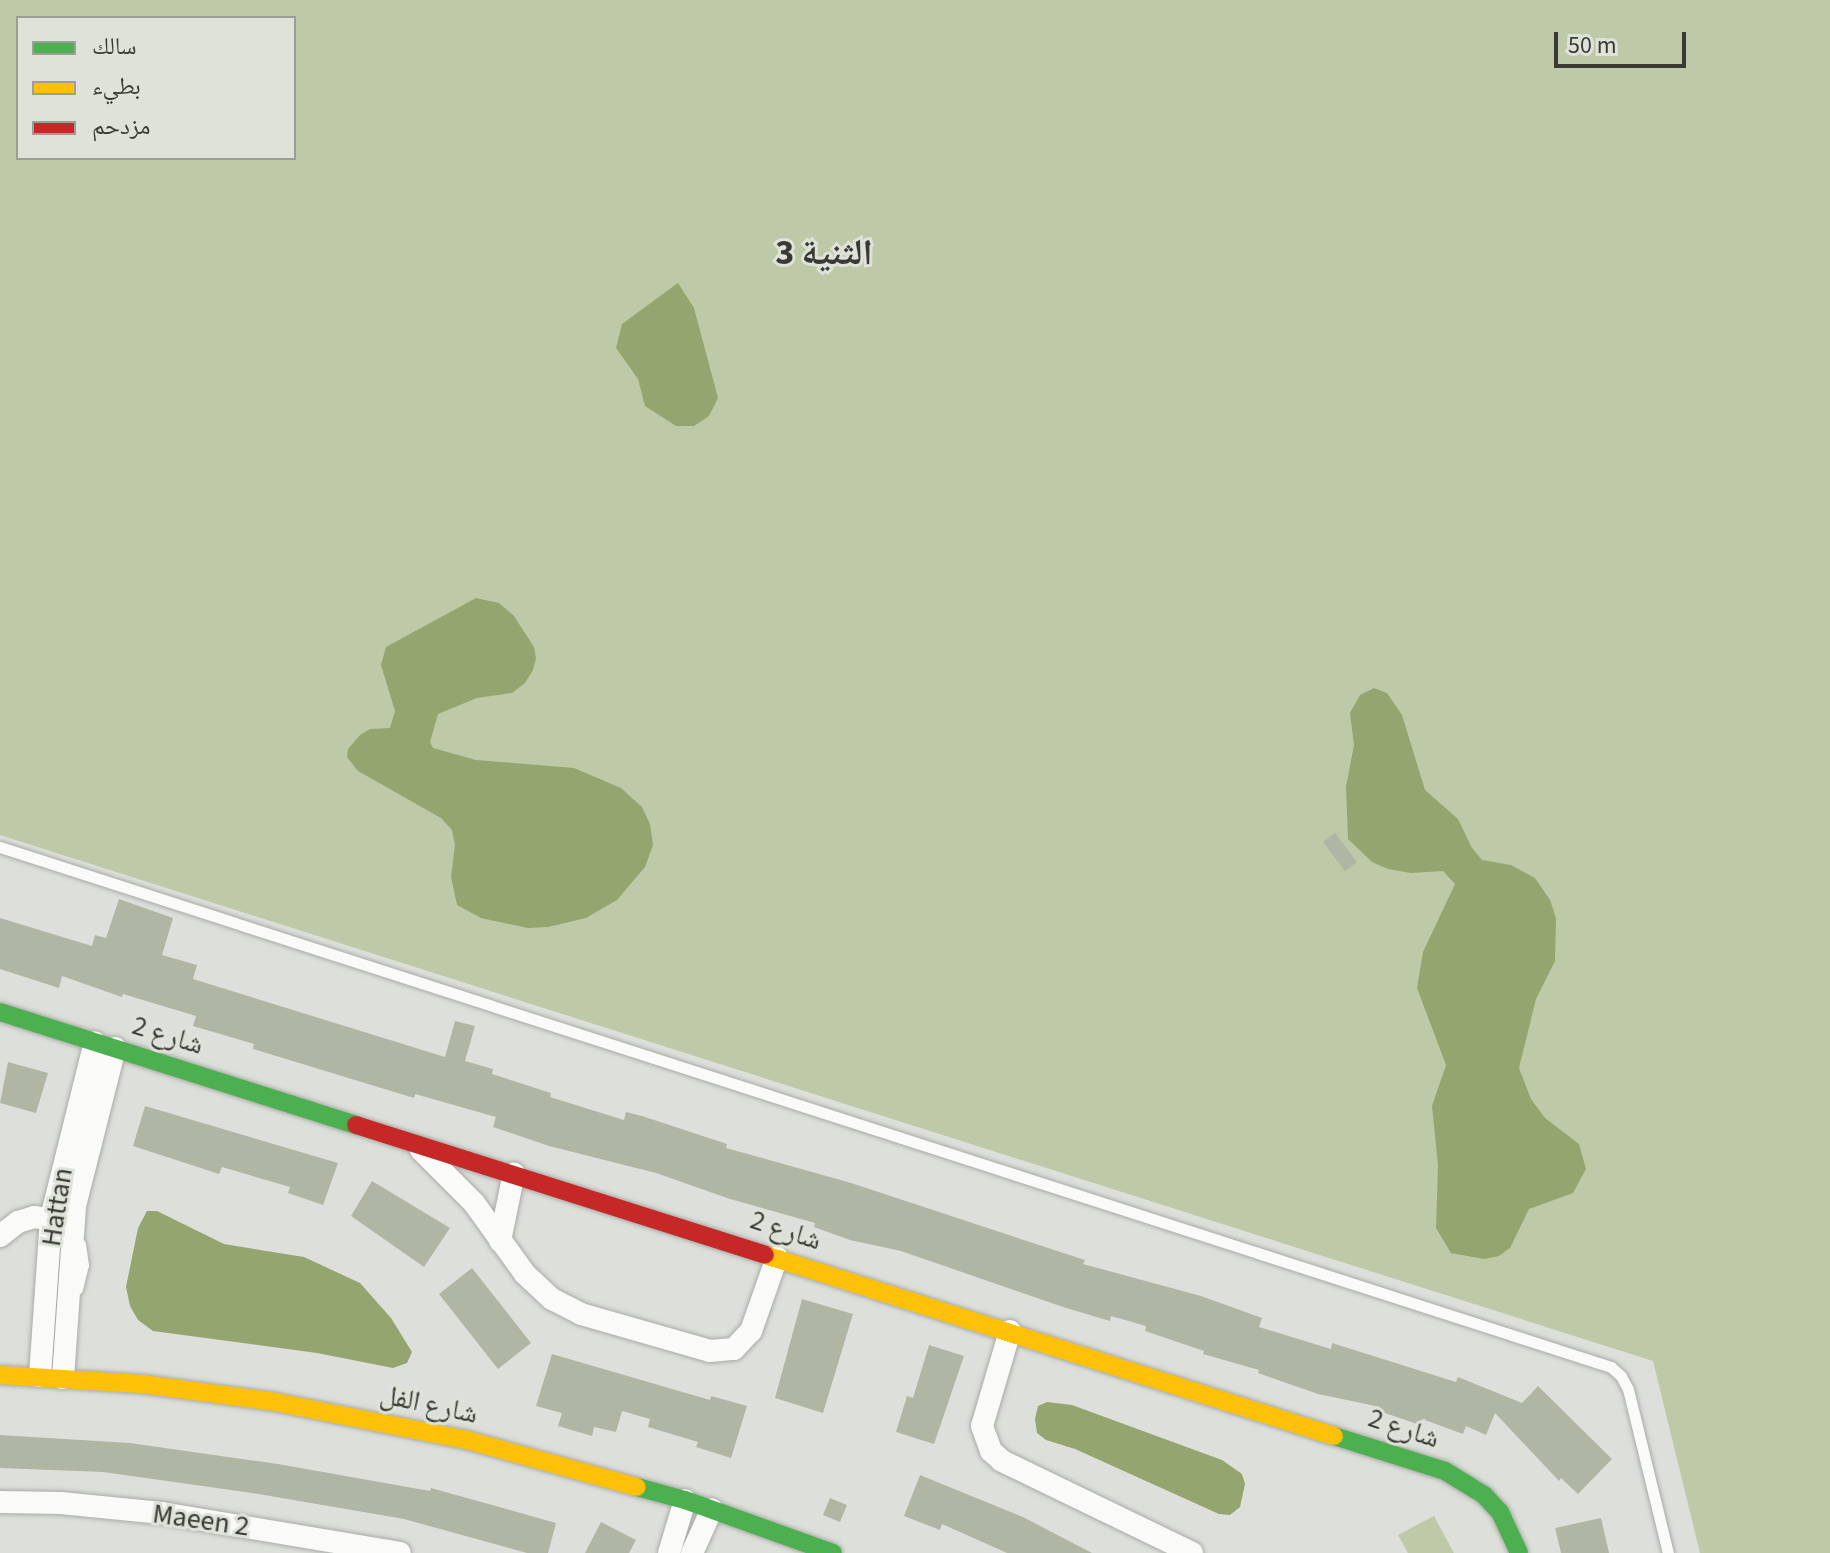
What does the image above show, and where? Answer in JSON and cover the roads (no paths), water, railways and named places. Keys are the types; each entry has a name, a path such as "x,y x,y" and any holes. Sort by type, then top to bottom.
{"street":[{"name":"شارع 2","path":"0,1012 1445,1471 1484,1495 1500,1512 1519,1553"},
{"name":"Hattan","path":"40,1376 45,1302 105,1045"},
{"path":"407,1140 459,1185 525,1274 566,1307 722,1352 744,1342 751,1331 777,1257"},
{"path":"500,1241 514,1173"},
{"path":"0,1236 18,1222 34,1217 62,1221 68,1304 63,1378"},
{"path":"45,1302 68,1304"},
{"path":"1010,1331 982,1426 991,1451 1002,1461 1192,1553"},
{"name":"شارع الفل","path":"0,1375 216,1393 334,1413 540,1458 685,1500 833,1553"},
{"path":"669,1553 685,1500"},
{"name":"Maeen 2","path":"0,1502 61,1503 162,1513 400,1553"},
{"path":"692,1553 712,1509"}],"lane":[{"path":"0,847 1611,1367 1621,1376 1628,1389 1668,1553"}],"district":[{"name":"الثنية 3","path":"824,253"}]}
